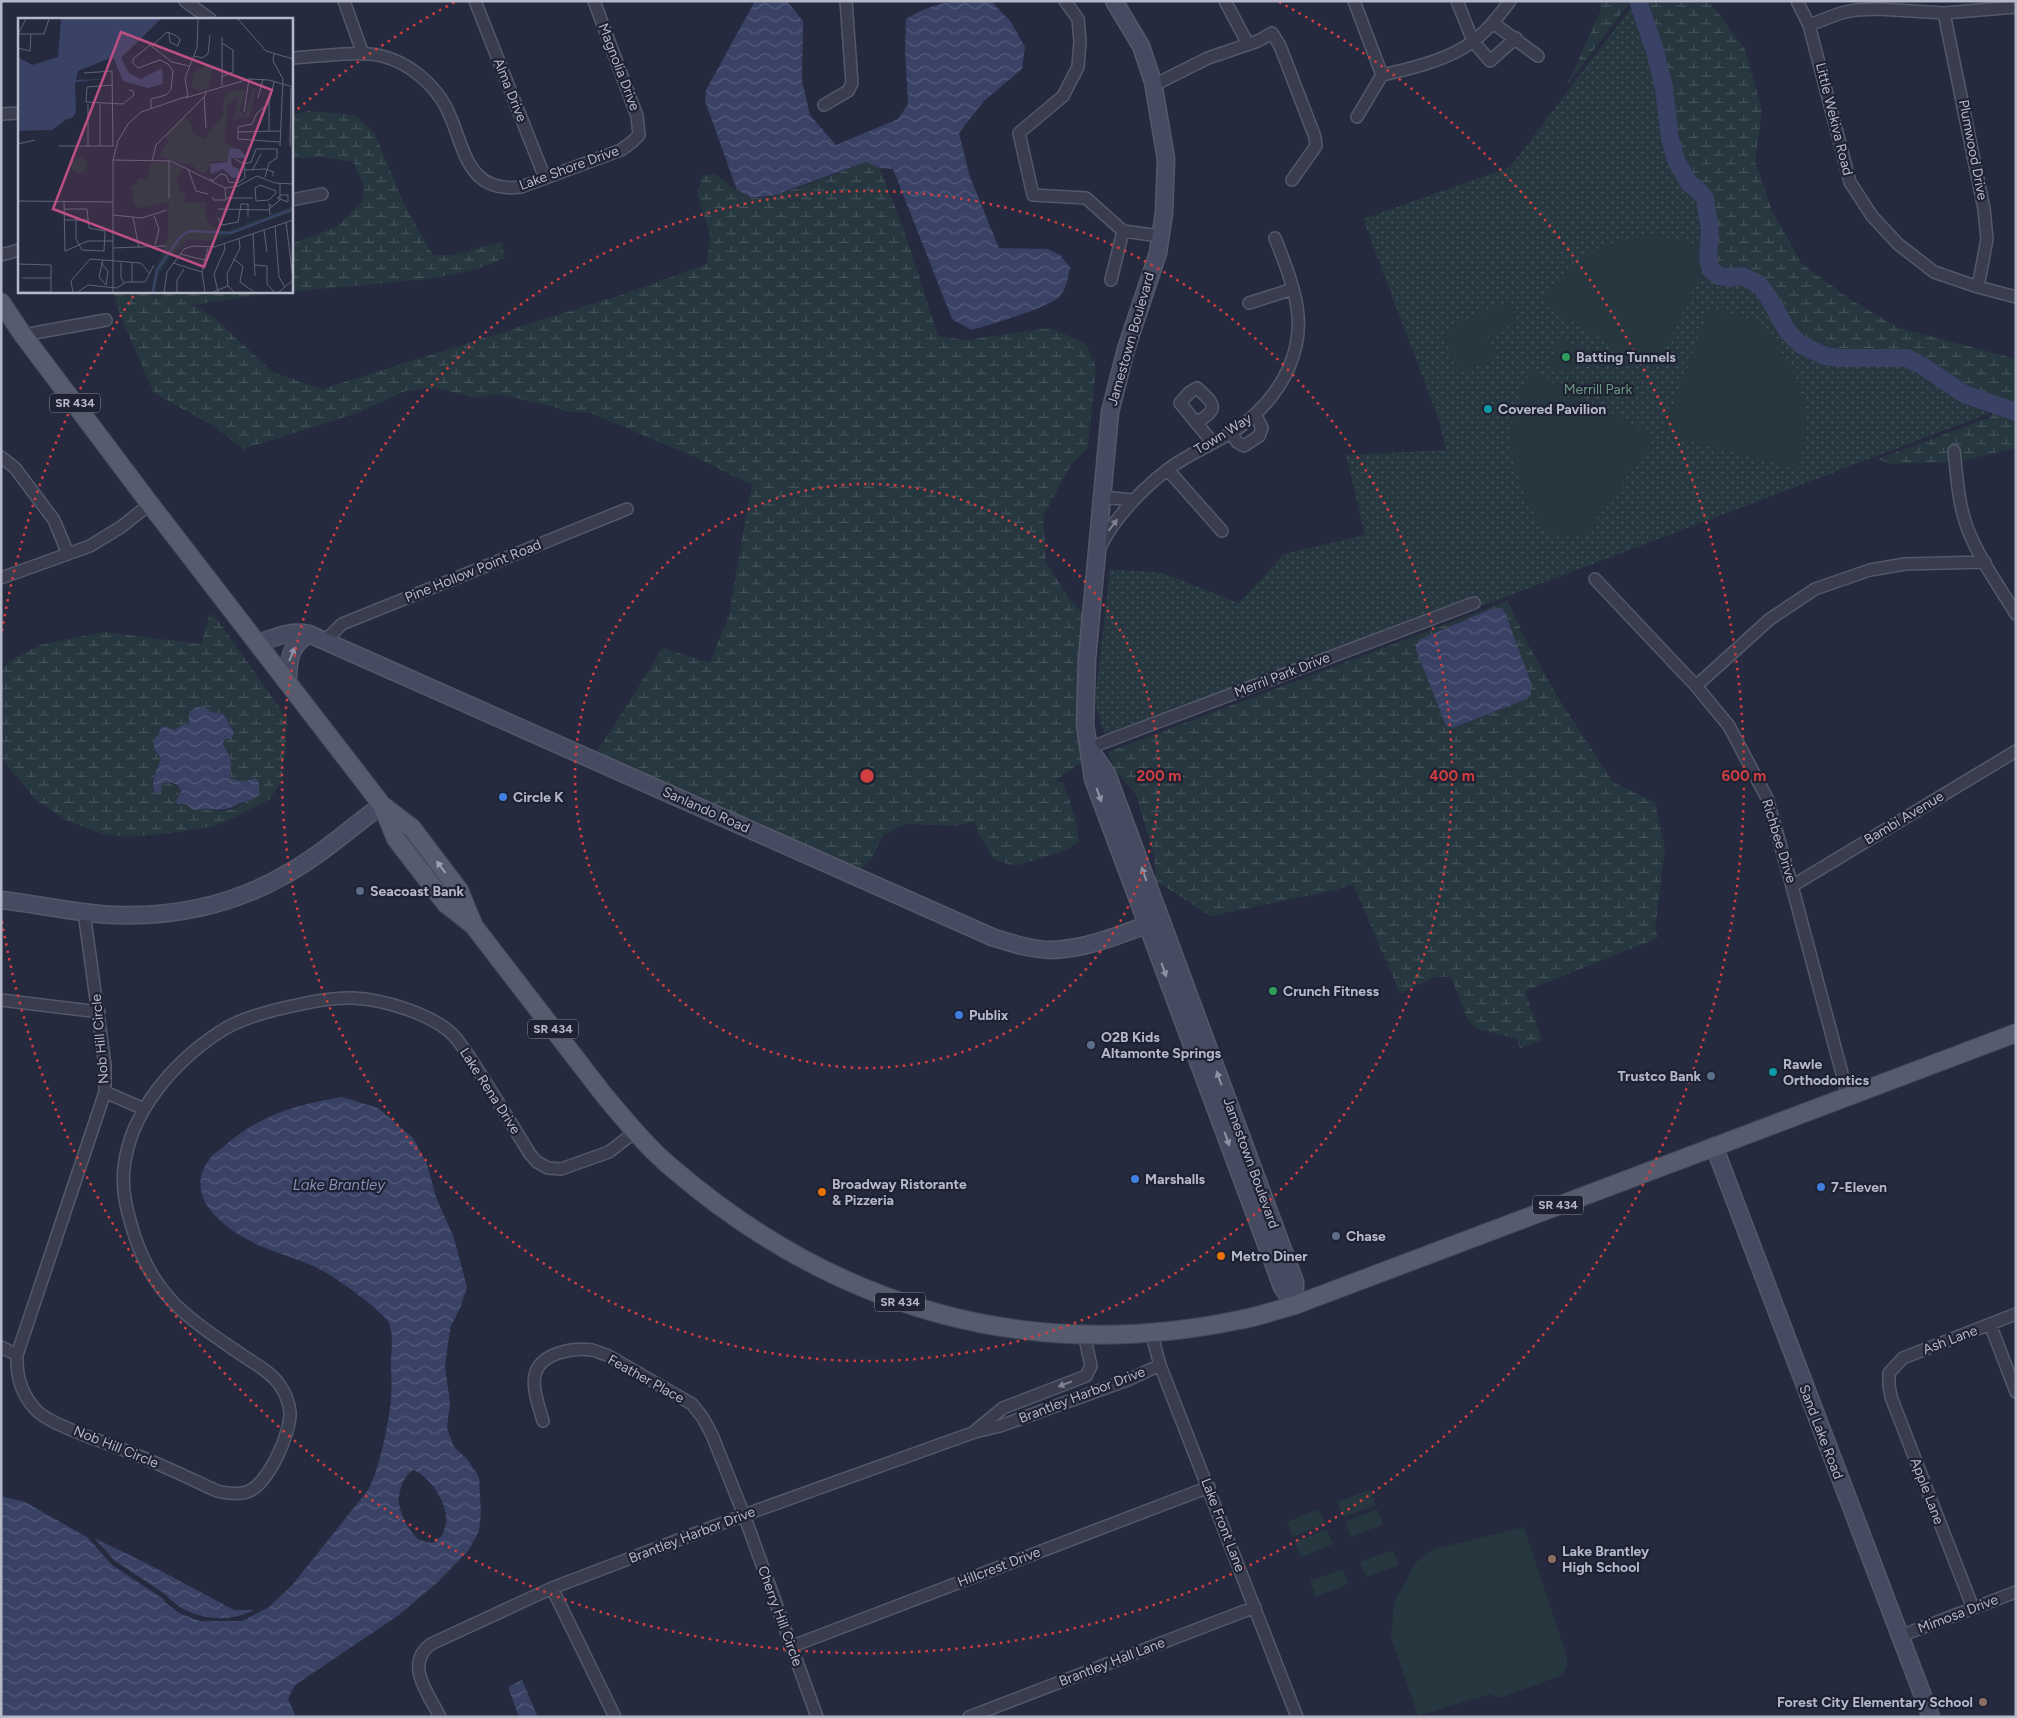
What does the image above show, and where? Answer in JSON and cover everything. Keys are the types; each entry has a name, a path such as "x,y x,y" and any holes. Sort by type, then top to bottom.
{"main road":[{"name":"SR 434","path":"1,302 23,335 150,504 382,804 412,828 459,890 473,924 601,1091 636,1131 671,1168 726,1212 774,1243 826,1272 884,1296 950,1316 1014,1329 1084,1334 1151,1332 1239,1320 1295,1305 2016,1033"}],"street":[{"path":"185,1 209,18"},
{"path":"344,1 363,54"},
{"name":"Alma Drive","path":"475,1 545,178"},
{"name":"Magnolia Drive","path":"594,1 637,116 639,135"},
{"path":"824,105 848,91 852,83 846,1"},
{"path":"1065,1 1078,19 1080,41 1078,67 1063,96 1019,133 1033,195 1086,198 1123,231 1160,236"},
{"name":"Jamestown Boulevard","path":"1114,1 1141,46 1154,86 1166,159 1164,214 1158,253 1126,349 1110,412 1101,497 1086,695 1086,724 1089,748 1107,774 1154,922 1295,1282 1295,1305"},
{"path":"1225,1 1248,44"},
{"path":"1354,1 1382,75"},
{"path":"1457,1 1473,41 1490,61 1516,38"},
{"path":"1357,116 1382,75 1416,67 1463,49 1493,23 1510,1"},
{"name":"Little Wekiva Road","path":"1797,1 1809,25 1850,182 1872,216 1898,244 1934,272 2016,298"},
{"path":"1809,25 1841,13 1878,8 1944,13 2016,7"},
{"name":"Plumwood Drive","path":"1944,13 1984,209 1987,239 1978,287"},
{"path":"1493,23 1516,38 1538,56"},
{"path":"1154,86 1208,58 1248,44 1272,33 1280,46 1315,137 1316,146 1292,180"},
{"name":"Lake Shore Drive","path":"292,58 363,54 382,56 411,69 438,94 447,109 468,161 479,177 487,183 509,189 521,187 621,150 639,135"},
{"path":"1,114 18,112"},
{"path":"292,200 322,194"},
{"path":"1110,280 1123,231"},
{"name":"Town Way","path":"1097,553 1108,532 1133,500 1168,470 1231,432 1255,414 1271,397 1289,370 1298,338 1297,308 1293,289 1275,238"},
{"path":"1,255 18,250"},
{"path":"1249,303 1293,289"},
{"path":"23,335 106,320"},
{"path":"1196,423 1213,410 1212,404 1197,388 1190,392 1180,404 1196,423 1213,443"},
{"path":"1231,432 1237,442 1244,446 1259,436 1262,428 1255,414"},
{"path":"1954,451 1960,501 1967,527 2016,614"},
{"path":"1,457 15,468 54,520 68,554"},
{"path":"1168,470 1222,531"},
{"path":"1101,497 1133,500"},
{"path":"1,578 68,554 102,539 150,504"},
{"name":"Pine Hollow Point Road","path":"325,641 342,624 627,509"},
{"path":"1696,686 1770,619 1815,589 1870,570 1905,564 1985,562"},
{"name":"Richbee Drive","path":"1595,579 1696,686 1729,726 1767,798 1848,1096"},
{"name":"Merril Park Drive","path":"1089,748 1474,603"},
{"name":"Sanlando Road","path":"259,643 288,633 299,632 309,634 992,937 1023,946 1051,950 1080,948 1154,922"},
{"path":"288,681 288,662 292,650 300,640 309,634"},
{"name":"Bambi Avenue","path":"1792,886 2016,751"},
{"path":"1,900 84,912 149,916 211,906 284,876 382,804"},
{"name":"Nob Hill Circle","path":"84,912 99,1012 105,1064 105,1092 17,1354 18,1381 25,1395 38,1412 54,1422 133,1453 217,1491 226,1493 249,1491 264,1480 272,1467 289,1426 290,1411 279,1384 267,1372 190,1318 172,1301 152,1274 140,1250 124,1197 124,1169 131,1141 144,1109"},
{"name":"Lake Rena Drive","path":"144,1109 162,1084 191,1054 220,1031 246,1019 278,1010 321,1000 352,998 383,1003 422,1015 452,1034 469,1056 530,1154 537,1162 548,1168 568,1167 609,1152 636,1131"},
{"path":"1,1000 99,1012"},
{"path":"105,1092 144,1109"},
{"name":"Sand Lake Road","path":"1714,1146 1931,1717"},
{"name":"Ash Lane","path":"1889,1373 1903,1358 2016,1314"},
{"path":"1990,1324 2016,1392"},
{"name":"Lake Front Lane","path":"1151,1332 1160,1365 1297,1717"},
{"name":"Brantley Harbor Drive","path":"975,1432 1003,1408 1086,1376 1091,1366 1084,1334"},
{"path":"1,1347 17,1354"},
{"name":"Feather Place","path":"543,1421 535,1387 535,1374 538,1367 546,1359 558,1354 578,1350 592,1350 607,1355 692,1404 703,1418 712,1435 744,1515"},
{"name":"Brantley Harbor Drive","path":"440,1717 421,1678 418,1667 419,1658 424,1649 431,1644 552,1588 744,1515 975,1432 1000,1426 1128,1380 1160,1365"},
{"name":"Apple Lane","path":"1889,1373 1891,1397 1973,1608"},
{"name":"Hillcrest Drive","path":"790,1646 1208,1486"},
{"name":"Cherry Hill Circle","path":"744,1515 817,1717"},
{"path":"552,1588 615,1717"},
{"name":"Mimosa Drive","path":"1900,1636 2016,1592"},
{"name":"Brantley Hall Lane","path":"969,1717 1255,1607"}],"green space":[{"path":"1599,1 1631,1 1567,85 1601,10"},
{"path":"1638,1 1709,1 1745,49 1762,111 1755,161 1772,211 1802,264 1851,300 1897,327 2016,359 2016,448 1961,461 1958,445 1948,447 1949,462 1890,464 1878,459 1991,417 1994,411 1909,359 1825,356 1798,344 1760,286 1745,276 1723,276 1715,270 1711,257 1714,230 1708,198 1694,182 1679,158 1673,139 1665,85 1652,37"},
{"name":"Merrill Park","path":"1634,4 1647,38 1660,86 1674,160 1690,185 1704,199 1709,231 1706,258 1711,273 1722,280 1744,280 1757,290 1794,347 1823,360 1908,363 1990,413 1108,748 1095,701 1110,569 1163,573 1239,603 1284,554 1365,535 1346,455 1446,450 1440,423 1363,219 1510,167"},
{"path":"309,111 355,115 375,134 405,206 433,255 451,255 501,242 505,258 474,270 429,279 292,292 292,244 338,226 363,200 363,183 353,162 322,157 292,159 292,115"},
{"path":"866,162 880,168 907,239 938,336 966,340 1050,328 1085,343 1096,367 1088,448 1070,466 1043,516 1046,562 1068,597 1086,616 1085,764 1077,765 1055,781 1063,783 1075,816 1079,841 1067,850 1015,866 995,860 980,837 975,822 953,826 906,824 883,835 871,859 857,872 595,755 663,648 710,663 729,614 752,484 700,459 590,413 563,411 562,409 497,394 477,398 435,388 405,391 360,412 244,449 210,424 154,393 121,318 113,292 287,292 192,305 212,316 273,372 322,389 627,293 707,264 710,234 697,193 703,175 716,174 743,194 752,198 761,198 808,184"},
{"path":"1646,236 1677,240 1707,250 1699,277 1658,364 1649,367 1543,304 1561,276 1585,256 1614,243"},
{"path":"1511,302 1516,324 1487,335 1496,360 1459,373 1443,332 1479,313"},
{"path":"1709,310 1742,317 1760,325 1771,336 1789,364 1801,393 1804,406 1805,435 1798,469 1669,435 1665,427"},
{"name":"Batting Tunnels","path":"1562,338 1583,350 1568,375 1549,364"},
{"path":"1531,371 1648,433 1650,445 1586,533 1563,537 1546,529 1530,507 1519,479 1512,451 1512,422 1516,404"},
{"path":"1508,601 1525,639 1559,699 1613,782 1655,803 1665,848 1655,929 1658,938 1525,991 1542,1040 1520,1048 1517,1039 1478,1029 1468,1020 1451,977 1436,977 1400,993 1353,884 1336,890 1211,916 1156,881 1154,855 1136,794 1115,770 1108,752","holes":["1502,608 1527,699 1452,728 1446,726 1416,650 1421,639 1491,609"]},
{"path":"210,613 219,622 288,720 286,752 281,782 270,799 232,819 210,827 128,837 102,834 66,820 36,800 1,758 1,670 10,661 39,645 104,632 201,644","holes":["205,707 211,712 223,714 234,731 231,738 225,739 223,743 225,751 231,760 230,778 243,782 246,802 233,809 220,811 209,809 193,810 186,804 181,804 179,797 181,789 167,782 162,784 162,789 152,783 161,757 158,747 159,735 161,728 166,726 175,730 189,724 189,719"]},
{"path":"1370,1490 1376,1505 1343,1517 1337,1502"},
{"path":"1319,1509 1325,1524 1293,1537 1287,1522"},
{"path":"1377,1509 1383,1524 1351,1537 1345,1522"},
{"path":"1524,1527 1567,1657 1567,1666 1563,1675 1500,1698 1490,1694 1418,1716 1391,1637 1394,1603 1415,1563 1434,1549"},
{"path":"1327,1529 1333,1544 1301,1557 1295,1542"},
{"path":"1393,1550 1399,1565 1366,1577 1360,1562"},
{"path":"1343,1569 1348,1584 1316,1597 1310,1581"}],"water":[{"path":"755,1 787,1 803,21 802,81 810,115 836,145 898,119 908,104 905,50 906,19 937,5 967,1 991,1 1011,22 1025,47 1022,69 984,101 959,133 970,177 999,248 1048,249 1060,255 1070,267 1066,286 1060,296 1054,301 1032,311 971,330 952,319 893,169 880,168 866,162 775,195 752,198 737,190 705,101 706,90"},
{"path":"1502,608 1531,683 1531,694 1527,699 1452,728 1446,726 1416,650 1416,644 1421,639 1491,609"},
{"path":"197,707 205,707 211,712 223,714 234,732 231,739 225,739 223,743 231,762 230,778 243,782 256,778 259,783 259,795 257,797 226,809 193,810 186,804 175,802 181,793 181,789 170,782 162,784 161,793 156,793 153,781 161,758 154,749 154,739 158,736 161,728 166,726 175,730 182,725 189,724 190,712"},
{"name":"Lake Brantley","path":"342,1097 378,1108 413,1138 427,1164 436,1197 454,1238 467,1287 461,1306 451,1326 448,1343 445,1367 450,1402 447,1428 454,1447 467,1459 479,1477 481,1513 479,1531 468,1551 439,1581 399,1615 295,1685 288,1699 296,1717 1,1717 1,1496 25,1502 87,1537 112,1565 162,1598 181,1614 200,1621 242,1621 269,1607 293,1584 368,1490 380,1459 390,1409 392,1337 389,1323 369,1303 328,1274 308,1264 251,1242 237,1234 213,1213 205,1201 201,1188 202,1173 210,1158 235,1137 263,1120 293,1108","holes":["414,1470 420,1473 435,1489 445,1510 446,1522 442,1536 432,1543 420,1540 414,1535 405,1522 399,1503 402,1484 407,1475"]},
{"path":"94,1538 148,1564 234,1610 254,1610 243,1615 219,1618 195,1614 184,1609 115,1561"},
{"path":"522,1680 538,1717 519,1717 508,1687"}],"waterway":[{"path":"1638,1 1655,51 1664,88 1670,139 1676,160 1689,183 1705,198 1710,231 1708,259 1711,270 1719,276 1731,278 1742,276 1759,284 1788,332 1801,345 1825,356 1840,358 1907,358 1921,365 1964,394 2016,412"}],"place":[{"name":"Batting Tunnels","path":"1566,357"},
{"name":"Covered Pavilion","path":"1488,409"},
{"name":"Circle K","path":"503,797"},
{"name":"Seacoast Bank","path":"360,891"},
{"name":"Crunch Fitness","path":"1273,991"},
{"name":"Publix","path":"959,1015"},
{"name":"O2B Kids Altamonte Springs","path":"1091,1045"},
{"name":"Rawle Orthodontics","path":"1773,1072"},
{"name":"Trustco Bank","path":"1711,1076"},
{"name":"Marshalls","path":"1135,1179"},
{"name":"7-Eleven","path":"1821,1187"},
{"name":"Broadway Ristorante & Pizzeria","path":"822,1192"},
{"name":"Chase","path":"1336,1236"},
{"name":"Metro Diner","path":"1221,1256"},
{"name":"Lake Brantley High School","path":"1552,1559"},
{"name":"Forest City Elementary School","path":"1983,1702"}]}
